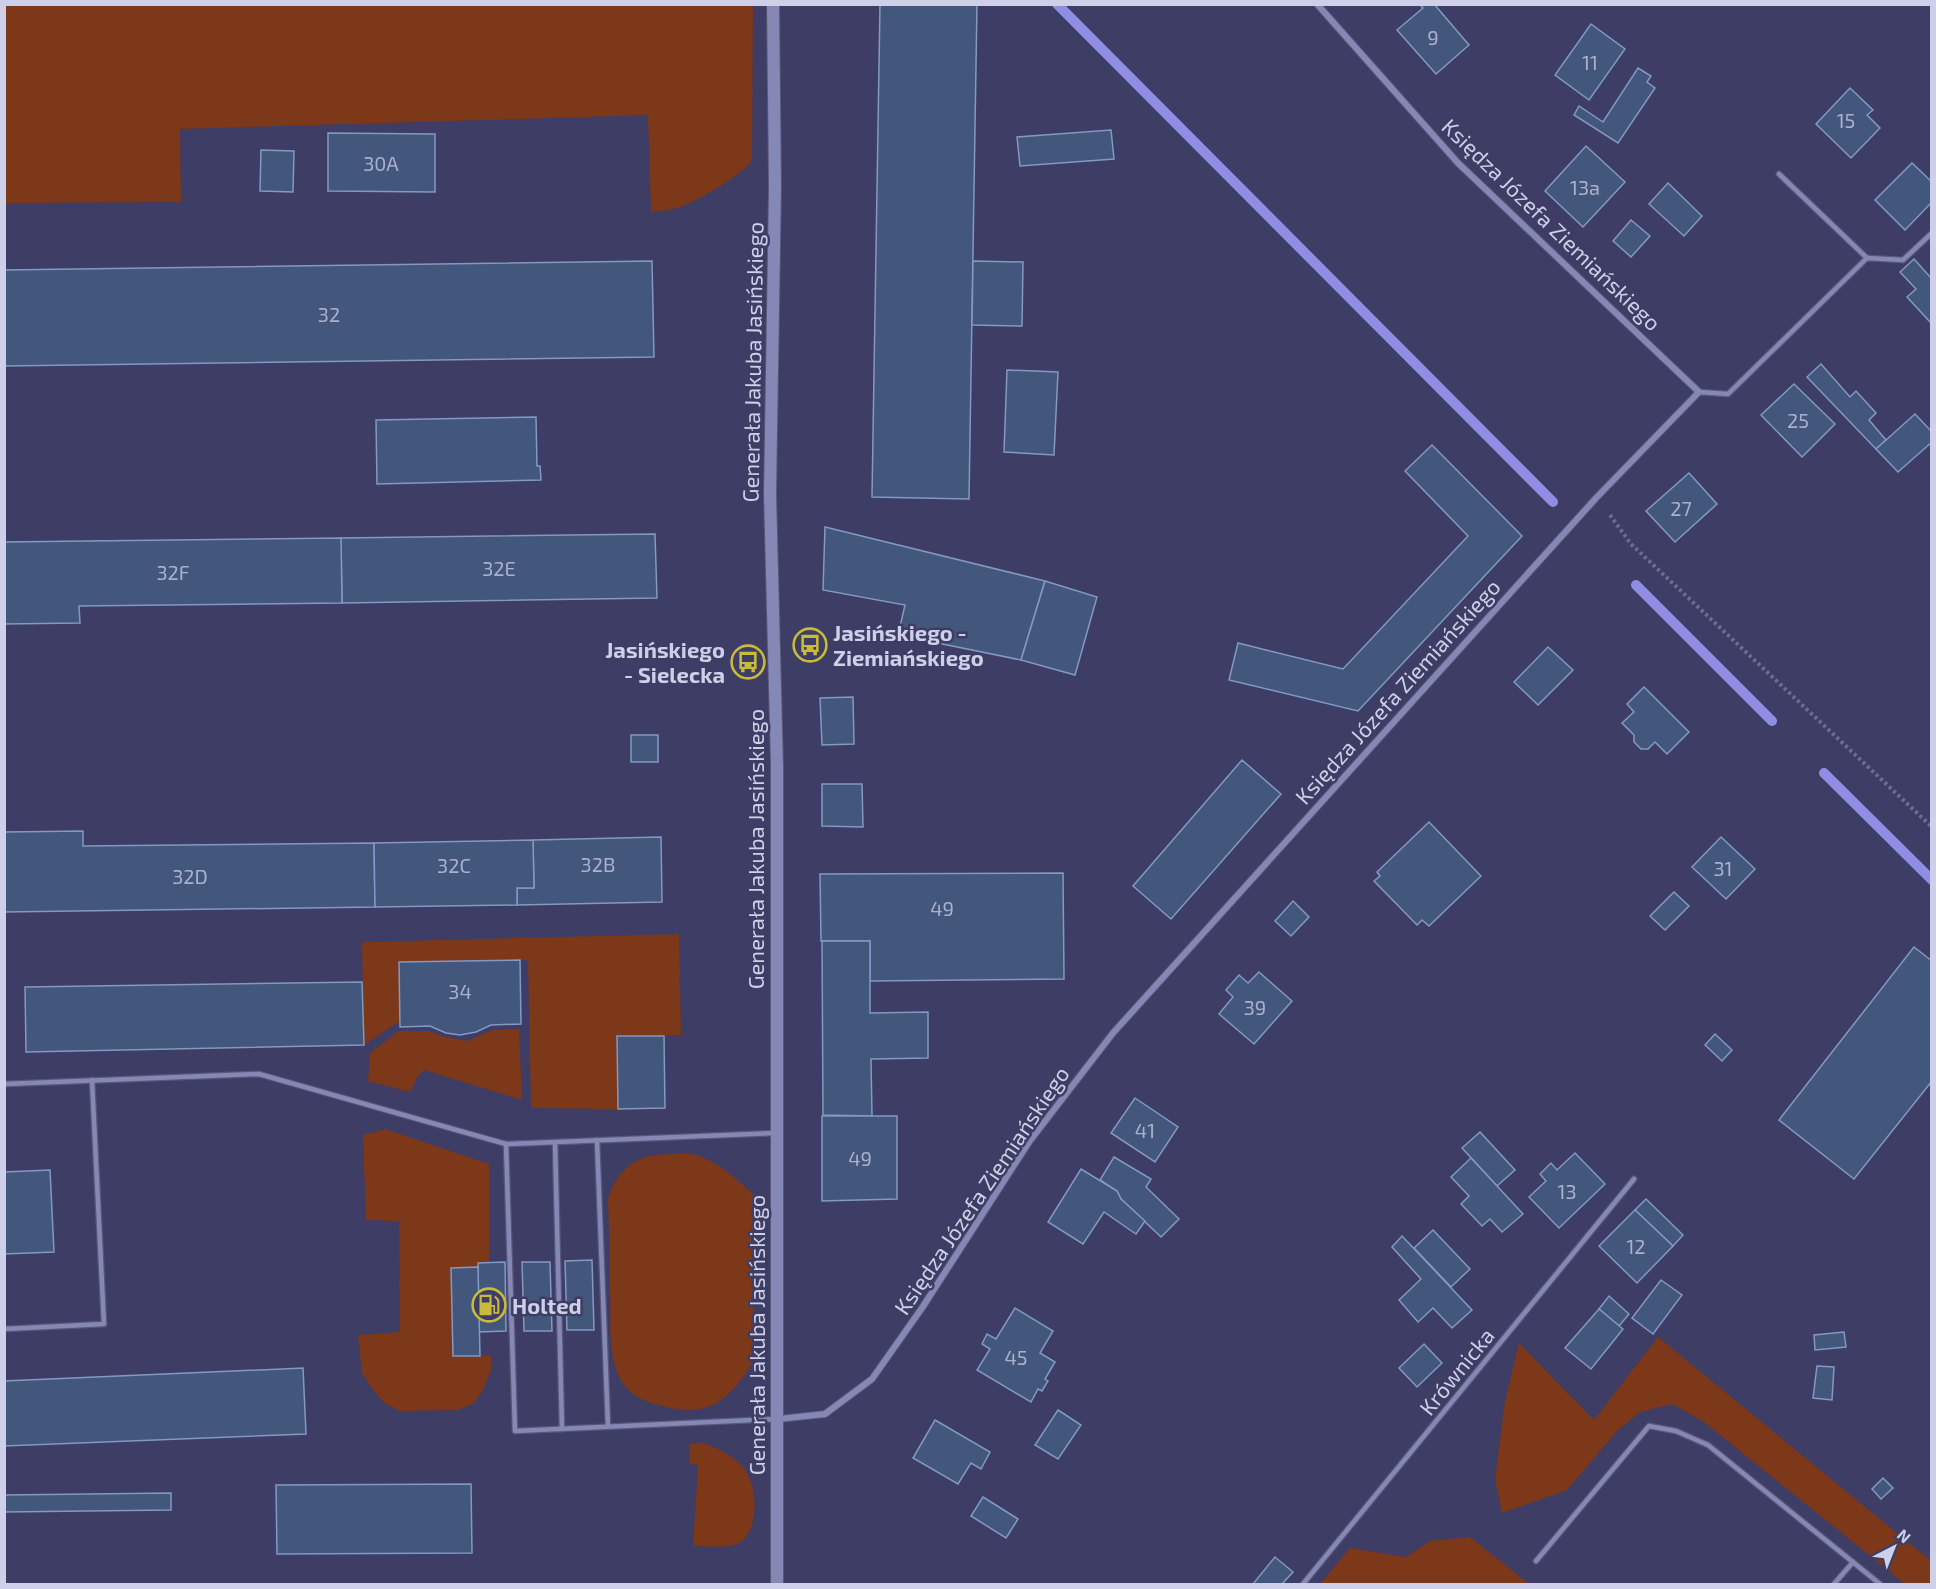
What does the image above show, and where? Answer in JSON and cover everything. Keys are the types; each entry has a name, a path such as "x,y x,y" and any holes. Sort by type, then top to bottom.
{"street":[{"name":"Generała Jakuba Jasińskiego","path":"773,4 775,187 770,494 777,766 776,1133 779,1419 777,1584"},
{"name":"Księdza Józefa Ziemiańskiego","path":"779,1419 825,1414 872,1379 922,1308 1029,1142 1113,1033 1597,497 1700,392 1458,163 1317,4"}],"lane":[{"path":"1779,174 1867,258 1903,260 1932,233"},
{"path":"1700,392 1728,394 1867,258"},
{"path":"4,1084 260,1074 506,1144 776,1133"},
{"path":"4,1329 104,1324 92,1080"},
{"path":"597,1140 608,1426"},
{"path":"555,1142 562,1429"},
{"path":"506,1144 515,1431 779,1419"},
{"name":"Krównicka","path":"1303,1584 1635,1179"},
{"path":"1536,1561 1649,1426 1676,1431 1708,1445 1880,1584"},
{"path":"1834,1584 1853,1562"}],"path":[{"path":"1597,497 1631,544 1932,828"}],"shaded area":[{"path":"4,5 753,5 752,160 741,172 721,186 690,203 651,212 648,115 180,129 181,202 5,203"},
{"path":"679,934 681,1035 618,1036 618,1109 531,1108 528,960 399,962 400,1021 364,1045 362,942"},
{"path":"519,1029 522,1100 424,1070 417,1077 410,1092 368,1081 370,1053 399,1031 430,1031 441,1036 467,1041 493,1030"},
{"path":"385,1129 489,1164 489,1262 478,1263 478,1267 451,1268 454,1356 491,1356 491,1370 484,1388 474,1403 458,1410 400,1411 384,1403 362,1373 358,1335 400,1332 399,1221 366,1220 363,1135"},
{"path":"684,1153 713,1162 754,1195 753,1362 739,1383 722,1399 713,1405 691,1410 654,1404 639,1398 627,1388 617,1373 610,1326 608,1200 613,1185 622,1172 634,1162 649,1156"},
{"path":"1658,1337 1931,1561 1931,1584 1905,1584 1704,1422 1672,1404 1640,1412 1618,1430 1567,1490 1502,1513 1495,1479 1505,1401 1519,1343 1594,1420"},
{"path":"704,1443 739,1463 752,1484 754,1507 751,1528 746,1537 734,1545 693,1546 698,1465 690,1464 689,1444"},
{"path":"1470,1537 1529,1584 1320,1584 1350,1548 1406,1557 1430,1541"}],"building":[{"path":"880,4 977,4 969,499 872,497"},
{"path":"1419,4 1434,4 1469,45 1436,74 1397,30 1423,8"},
{"path":"1591,24 1625,49 1589,100 1555,75"},
{"path":"1638,68 1651,76 1647,82 1655,88 1618,143 1574,115 1579,106 1603,122"},
{"path":"1850,88 1873,110 1867,115 1880,128 1851,158 1816,124"},
{"path":"1111,130 1114,159 1020,166 1017,137"},
{"path":"328,133 435,134 435,192 328,191"},
{"path":"1586,146 1625,182 1583,227 1545,191"},
{"path":"261,150 294,151 293,192 260,191"},
{"path":"1912,163 1932,182 1932,202 1905,230 1875,200"},
{"path":"1668,183 1702,216 1684,236 1649,204"},
{"path":"1631,220 1650,236 1631,257 1613,241"},
{"path":"1914,259 1932,279 1932,324 1907,297 1916,289 1900,272"},
{"path":"652,261 654,357 4,366 4,270"},
{"path":"973,261 1023,262 1022,326 972,325"},
{"path":"1821,364 1850,397 1856,391 1876,413 1869,420 1886,440 1876,449 1807,377"},
{"path":"1007,370 1058,372 1054,455 1004,452"},
{"path":"1794,384 1835,424 1802,457 1761,415"},
{"path":"1915,414 1932,432 1932,442 1898,472 1876,449"},
{"path":"536,417 537,466 540,466 541,480 377,484 376,420"},
{"path":"1432,445 1522,536 1358,711 1229,680 1238,643 1343,669 1468,536 1405,471"},
{"path":"1689,473 1717,504 1675,542 1646,511"},
{"path":"825,527 1045,581 1021,660 898,635 905,605 823,590"},
{"path":"655,534 657,598 342,603 341,538"},
{"path":"341,538 342,603 79,606 80,623 4,624 4,542"},
{"path":"1045,581 1097,597 1075,675 1021,660"},
{"path":"1548,647 1573,670 1538,705 1514,682"},
{"path":"1644,687 1689,732 1667,754 1655,742 1648,749 1641,749 1634,742 1634,735 1622,723 1634,712 1627,704"},
{"path":"853,697 854,744 822,745 820,698"},
{"path":"631,735 658,735 658,762 631,762"},
{"path":"1242,760 1281,794 1171,919 1133,886"},
{"path":"822,784 862,784 863,827 822,826"},
{"path":"1429,822 1481,876 1429,926 1422,920 1417,925 1374,881 1380,876 1377,872"},
{"path":"83,831 83,846 374,843 375,907 4,912 4,832"},
{"path":"661,837 662,902 517,905 517,888 534,888 533,840"},
{"path":"1721,837 1755,869 1726,899 1692,867"},
{"path":"533,840 534,888 517,888 517,905 375,907 374,843"},
{"path":"1063,873 1064,979 870,981 870,941 821,941 820,874"},
{"path":"1674,892 1689,906 1665,930 1650,916"},
{"path":"1293,901 1309,917 1291,936 1275,921"},
{"path":"822,941 870,941 870,1013 928,1012 928,1058 871,1059 872,1116 823,1115"},
{"path":"1914,947 1932,961 1932,1081 1854,1179 1779,1120"},
{"path":"520,960 521,1024 491,1025 476,1032 460,1035 446,1033 430,1026 400,1027 399,962"},
{"path":"1259,972 1292,1001 1254,1044 1219,1014 1233,997 1226,990 1239,975 1248,983"},
{"path":"362,982 364,1045 26,1052 25,987"},
{"path":"1715,1034 1732,1050 1722,1061 1705,1045"},
{"path":"617,1036 664,1036 665,1108 618,1109"},
{"path":"1135,1098 1178,1127 1155,1162 1111,1133"},
{"path":"822,1116 897,1116 897,1199 822,1201"},
{"path":"1480,1132 1515,1170 1497,1186 1462,1148"},
{"path":"1575,1153 1605,1184 1559,1228 1529,1197 1546,1181 1540,1174 1551,1163 1557,1170"},
{"path":"1114,1157 1151,1179 1146,1187 1179,1219 1161,1237 1121,1199 1117,1191 1100,1180"},
{"path":"1471,1158 1523,1214 1502,1232 1490,1219 1482,1226 1461,1204 1469,1196 1451,1177"},
{"path":"1081,1169 1117,1191 1121,1199 1145,1221 1136,1234 1104,1212 1083,1244 1048,1222"},
{"path":"50,1170 54,1252 4,1254 4,1172"},
{"path":"1646,1199 1683,1235 1673,1246 1635,1210"},
{"path":"1635,1210 1673,1246 1637,1283 1599,1246"},
{"path":"1433,1230 1470,1269 1451,1287 1414,1248"},
{"path":"1402,1236 1472,1310 1452,1328 1433,1308 1418,1322 1399,1300 1421,1279 1392,1247"},
{"path":"592,1260 594,1330 567,1330 565,1261"},
{"path":"505,1262 506,1331 479,1332 478,1263"},
{"path":"522,1262 550,1262 552,1331 524,1331"},
{"path":"478,1267 480,1356 453,1356 451,1268"},
{"path":"1661,1280 1682,1295 1653,1334 1632,1318"},
{"path":"1609,1296 1629,1314 1619,1326 1599,1309"},
{"path":"1015,1308 1053,1331 1040,1353 1055,1362 1045,1379 1048,1381 1042,1391 1038,1389 1031,1402 977,1370 990,1349 982,1344 987,1334 996,1339"},
{"path":"1599,1309 1623,1329 1591,1369 1565,1348"},
{"path":"1844,1332 1846,1347 1815,1350 1814,1335"},
{"path":"1424,1344 1442,1363 1417,1387 1399,1368"},
{"path":"1817,1366 1834,1367 1832,1400 1813,1398"},
{"path":"303,1368 306,1434 4,1446 4,1381"},
{"path":"1058,1410 1081,1425 1058,1459 1035,1445"},
{"path":"935,1420 990,1452 981,1469 971,1463 958,1484 913,1458"},
{"path":"1883,1478 1893,1488 1881,1499 1872,1489"},
{"path":"471,1484 472,1553 277,1554 276,1485"},
{"path":"171,1493 171,1510 4,1512 4,1495"},
{"path":"983,1497 1018,1519 1006,1538 971,1516"},
{"path":"1275,1557 1293,1572 1282,1584 1253,1584"}],"waterway":[{"path":"1057,4 1553,502"},
{"path":"1636,585 1772,721"},
{"path":"1824,773 1932,880"}],"place":[{"name":"Jasińskiego - Ziemiańskiego","path":"810,645"},
{"name":"Jasińskiego - Sielecka","path":"748,662"},
{"name":"Holted","path":"489,1305"}]}
